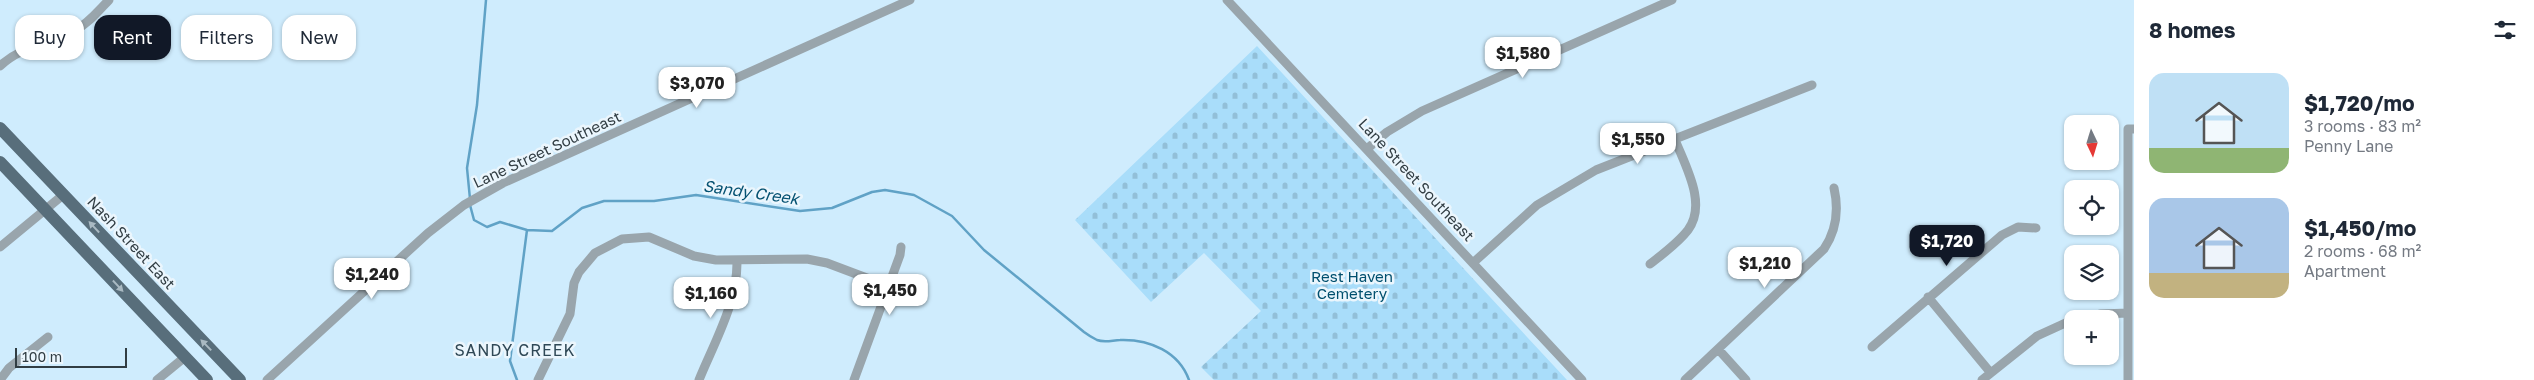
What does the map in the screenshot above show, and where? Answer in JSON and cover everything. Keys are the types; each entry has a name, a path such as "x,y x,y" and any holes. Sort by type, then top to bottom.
{"main road":[{"name":"Nash Street East","path":"0,128 240,380"},
{"path":"0,162 207,380"}],"street":[{"path":"0,66 13,55 27,47 73,32 84,26 110,0"},
{"name":"Lane Street Southeast","path":"267,380 428,233 474,199 503,183 910,0"},
{"name":"Lane Street Southeast","path":"1227,0 1368,148 1582,380"},
{"path":"1368,148 1388,132 1422,111 1672,0"},
{"path":"1474,262 1549,196 1596,170 1812,85"},
{"path":"2128,380 2131,129"},
{"path":"1650,264 1688,230 1695,214 1695,196 1674,138"},
{"path":"1685,380 1824,249 1836,220 1837,200 1834,188"},
{"path":"0,247 47,211 64,195"},
{"path":"1872,347 2002,235 2018,227 2036,228"},
{"path":"538,380 570,314 574,283 579,272 589,258 606,246 628,238 649,237 694,256 716,260 807,259 827,263 888,286"},
{"path":"854,380 901,246"},
{"path":"699,380 731,299 737,274 737,260"},
{"path":"1928,297 1990,372"},
{"path":"2119,314 2128,314"},
{"path":"1982,380 2037,336 2064,324"},
{"path":"0,380 9,368 48,337"},
{"path":"1718,349 1746,380"},
{"path":"158,380 184,357"}],"green space":[{"name":"Rest Haven Cemetery","path":"1257,46 1567,380 1214,380 1201,367 1261,311 1204,253 1151,302 1075,220"}],"waterway":[{"name":"Sandy Creek","path":"470,199 467,168 477,105 486,0"},
{"name":"Sandy Creek","path":"470,205 474,220 487,227 500,222 527,230 552,231 582,208 604,201 654,201 696,195 800,211 832,208 872,192 885,190 914,195 952,216 984,250 1087,334 1100,341 1131,340 1162,349 1178,362 1189,380"},
{"path":"517,380 510,361 527,230"}],"district":[{"name":"SANDY CREEK","path":"515,350"}]}
